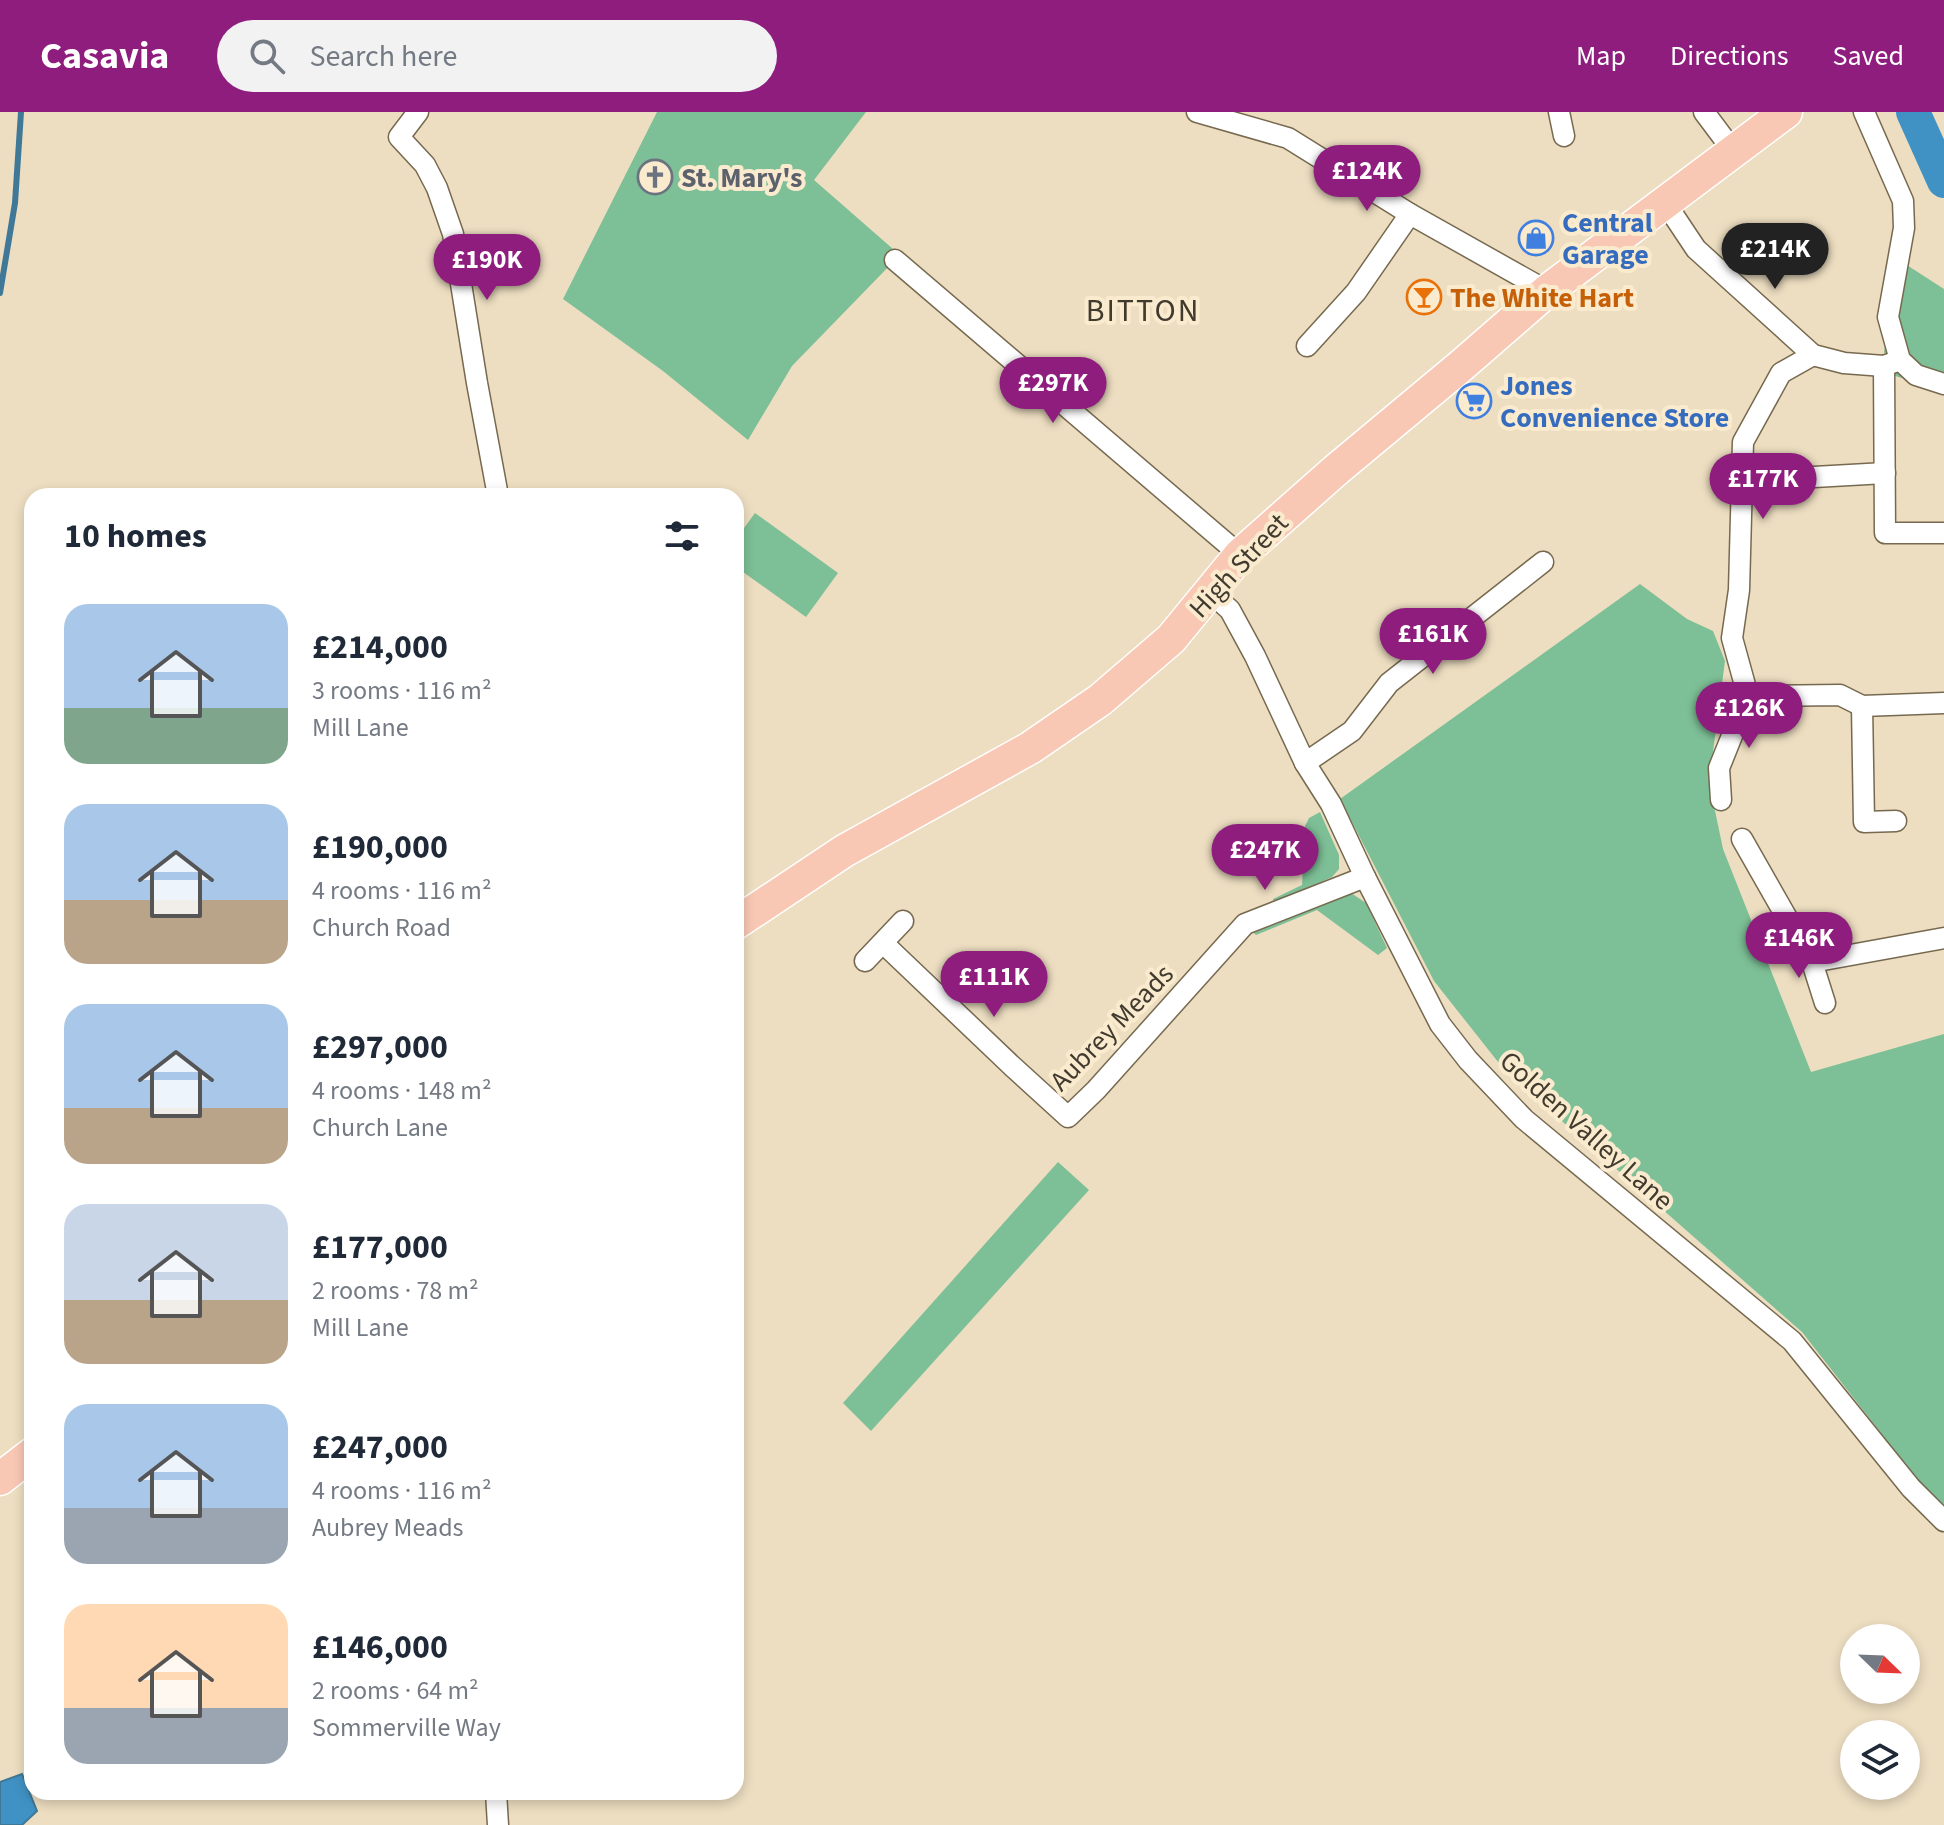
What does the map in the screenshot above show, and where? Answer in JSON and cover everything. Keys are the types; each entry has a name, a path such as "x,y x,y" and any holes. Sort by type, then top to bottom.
{"main road":[{"name":"High Street","path":"744,917 864,839 1030,748 1100,700 1171,639 1240,555 1336,470 1547,291 1786,112"},
{"path":"0,1479 24,1460"}],"street":[{"path":"418,112 399,137 425,165 437,188 453,234 497,488"},
{"path":"1197,112 1288,138 1410,214 1547,291"},
{"path":"1559,112 1564,136"},
{"path":"1704,112 1734,152"},
{"path":"1864,112 1903,201 1904,228 1888,317 1892,363 1885,473 1885,533 1944,533"},
{"path":"1666,204 1696,249 1813,355 1844,363 1892,363 1944,384"},
{"path":"1307,346 1356,292 1410,214"},
{"path":"895,260 1240,555"},
{"path":"1721,800 1719,768 1748,696 1732,638 1739,590 1743,442 1781,373 1813,355"},
{"path":"1814,477 1885,473"},
{"path":"1305,763 1352,731 1389,683 1543,562"},
{"name":"Golden Valley Lane","path":"1209,591 1230,610 1440,1024 1468,1060 1524,1119 1792,1341 1911,1488 1944,1521"},
{"path":"1748,696 1840,695 1862,706 1944,703"},
{"path":"1862,706 1864,822 1896,821"},
{"path":"1742,839 1812,962 1825,1003"},
{"name":"Aubrey Meads","path":"883,943 1068,1117 1245,924 1365,877"},
{"path":"865,961 903,921"},
{"path":"1812,962 1944,938"},
{"path":"496,1800 498,1825"}],"green space":[{"path":"657,112 866,112 814,180 901,256 792,366 748,440 663,371 563,299"},
{"path":"1899,260 1944,289 1944,390 1895,376 1884,352"},
{"path":"755,513 838,573 806,617 744,573 744,528"},
{"path":"1640,584 1687,619 1713,631 1725,661 1709,782 1723,849 1811,1072 1944,1034 1944,1509 1920,1483 1802,1332 1506,1072 1434,981 1340,799"},
{"path":"1320,812 1339,855 1339,869 1332,877 1274,903 1273,899 1302,885 1305,826 1309,818"},
{"path":"1351,893 1366,903 1387,948 1378,955 1317,910 1256,935 1251,930"},
{"path":"1058,1162 1089,1190 871,1431 843,1403"}],"water":[{"path":"22,1774 24,1800 33,1800 37,1811 22,1825 0,1825 0,1782"}],"waterway":[{"path":"0,293 15,203 21,112"},
{"path":"1913,112 1944,181"}],"place":[{"name":"St. Mary's","path":"655,177"},
{"name":"Central Garage","path":"1536,238"},
{"name":"The White Hart","path":"1424,297"},
{"name":"Jones Convenience Store","path":"1474,401"}],"district":[{"name":"BITTON","path":"1143,310"}]}
